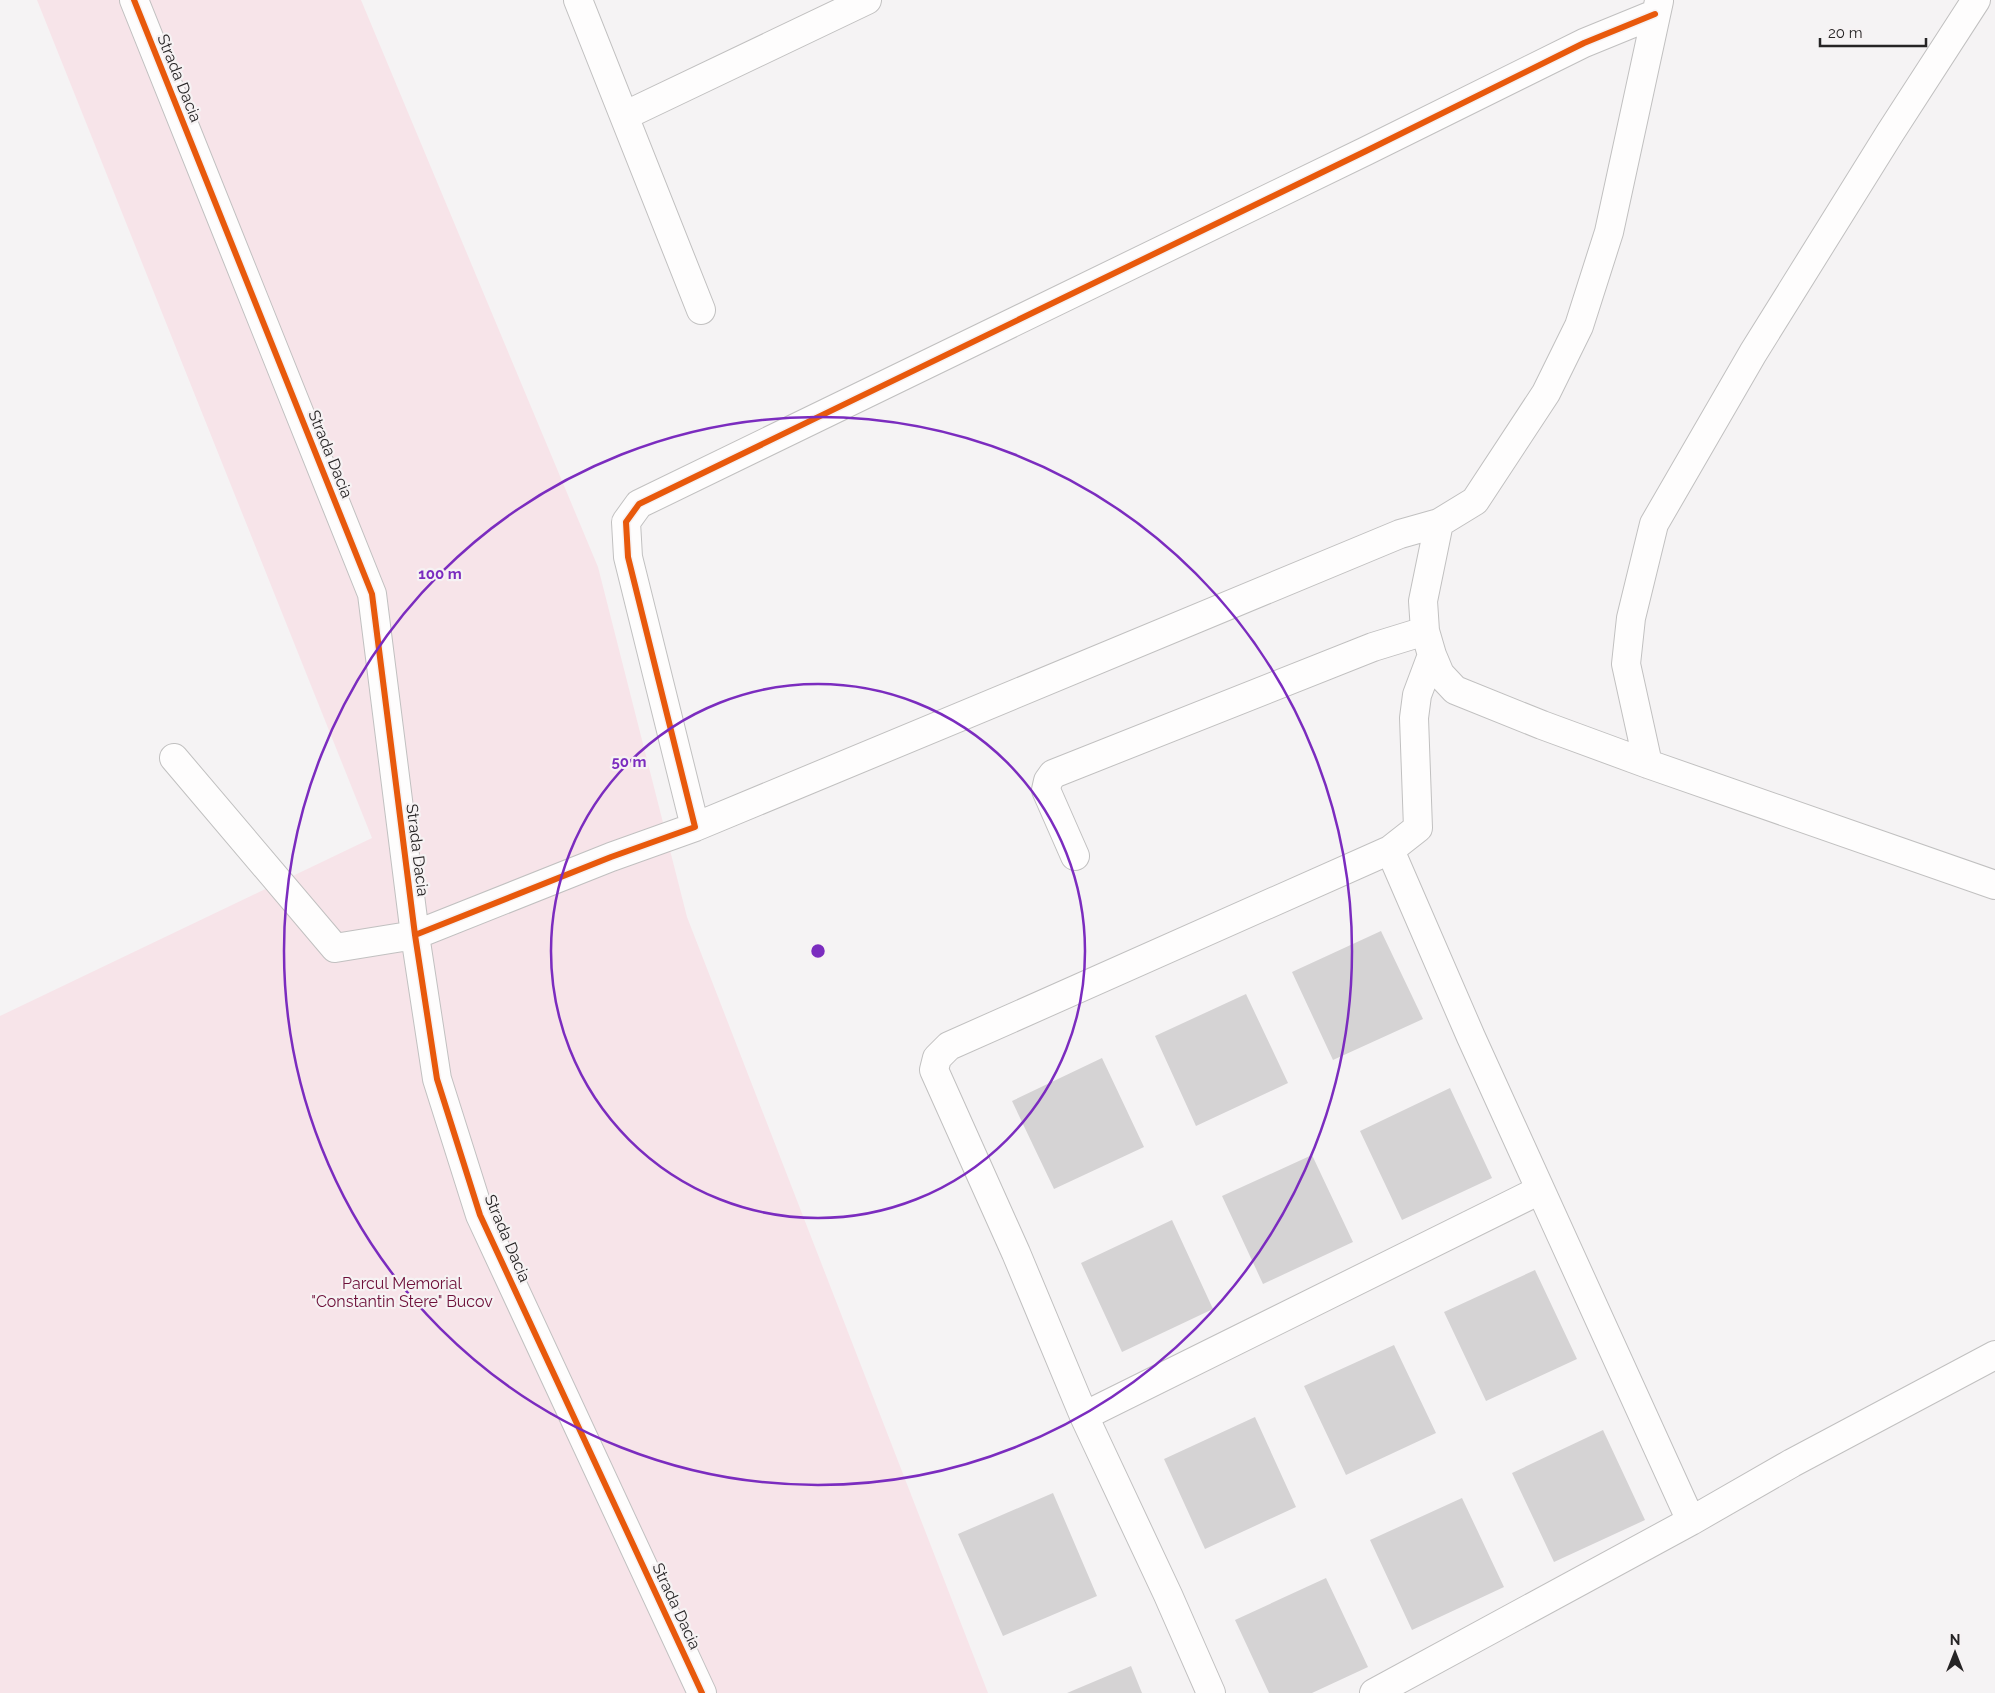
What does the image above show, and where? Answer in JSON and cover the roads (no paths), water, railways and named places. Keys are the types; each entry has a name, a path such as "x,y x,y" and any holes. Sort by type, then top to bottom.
{"street":[{"name":"Strada Dacia","path":"134,0 372,594 415,935 437,1079 480,1214 702,1693"},
{"path":"578,0 701,310"},
{"path":"624,116 867,0"},
{"path":"1648,764 1626,664 1631,618 1654,524 1753,354 1890,133 1976,0"},
{"path":"174,758 335,948 415,935 611,857 695,827 1400,534 1439,523 1475,501 1546,393 1579,326 1609,232 1657,7"},
{"path":"695,827 628,557 626,522 639,504 1357,156 1657,7"},
{"path":"1439,523 1424,601 1428,643 1440,674 1456,690 1542,725 1648,764 1995,885"},
{"path":"1211,1693 1168,1595 1084,1416 1016,1252 934,1070 937,1058 949,1046 1390,850 1418,828 1414,718 1428,643"},
{"path":"1075,856 1046,790 1048,781 1053,774 1373,647 1428,643"},
{"path":"1390,850 1540,1190 1691,1521"},
{"path":"1084,1416 1540,1190"},
{"path":"1374,1693 1691,1521 1809,1454 1995,1355"}],"park label":[{"name":"Parcul Memorial \"Constantin Stere\" Bucov","path":"402,1292"}]}
